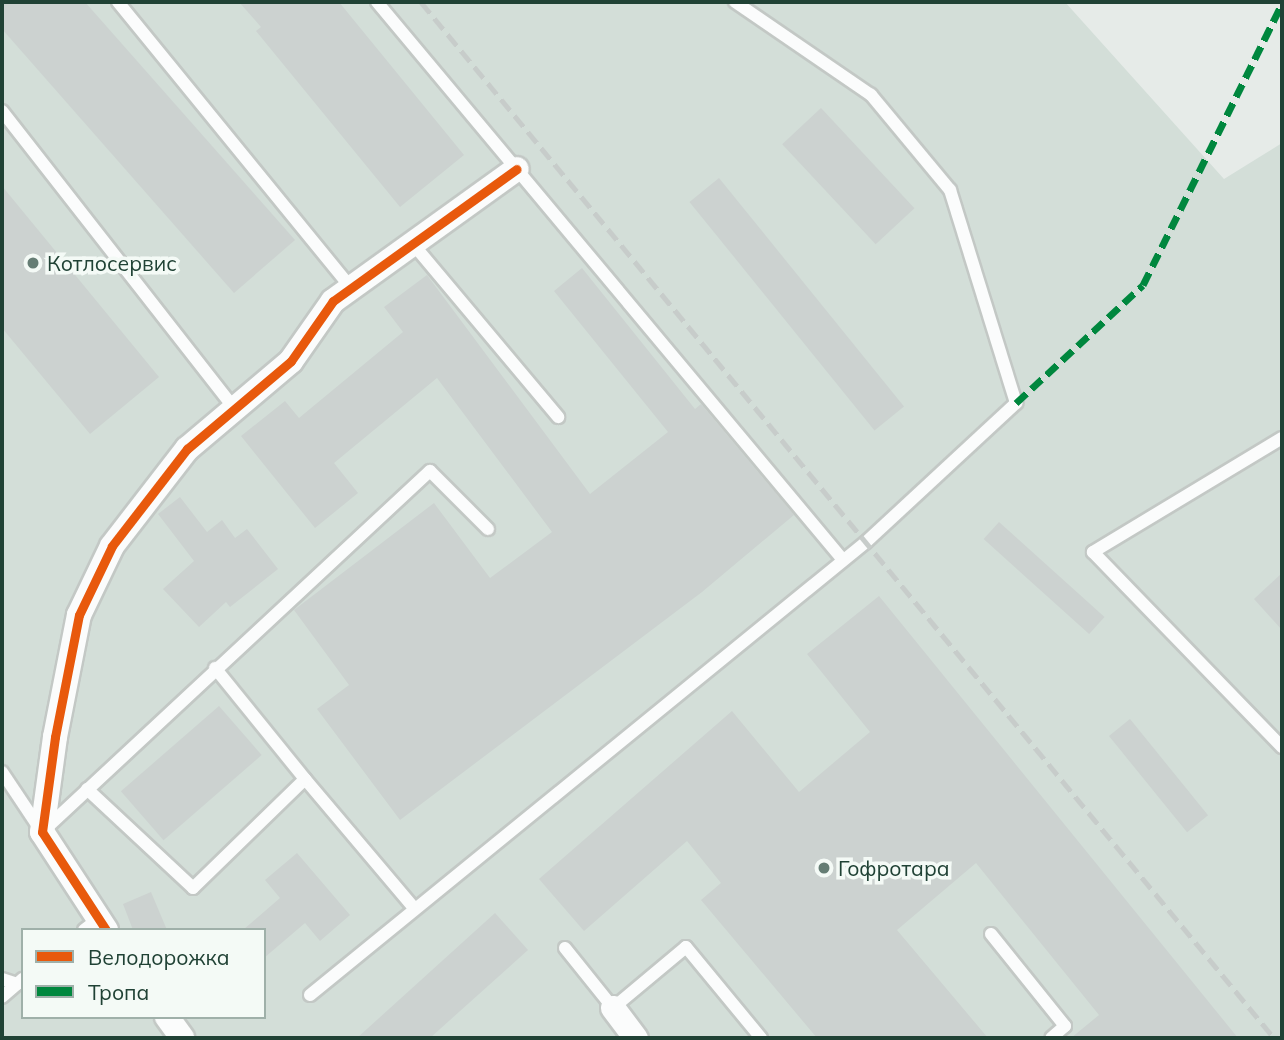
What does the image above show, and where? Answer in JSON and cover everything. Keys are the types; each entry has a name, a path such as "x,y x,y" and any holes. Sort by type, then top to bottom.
{"street":[{"path":"96,926 42,832 55,737 79,615 112,547 187,449 291,361 333,301 517,169"},
{"path":"612,1008 636,1038"},
{"path":"168,1019 182,1038"}],"lane":[{"path":"118,2 351,288"},
{"path":"377,2 843,560"},
{"path":"310,995 843,560 1016,403 950,190 871,95 736,2"},
{"path":"2,111 234,409"},
{"path":"413,244 558,417"},
{"path":"1282,438 1093,552 1282,747"},
{"path":"2,772 42,832 215,668 430,471 488,529"},
{"path":"215,668 415,909"},
{"path":"87,789 193,888 305,779"},
{"path":"990,934 1065,1026 1051,1038"},
{"path":"565,948 612,1008 686,947 761,1038"},
{"path":"2,979 20,982"},
{"path":"2,997 20,982"}],"shaded area":[{"path":"2,2 1065,2 1224,179 1282,143 1282,1038 2,1038"}],"building":[{"path":"2,2 85,2 295,240 234,293 2,29"},
{"path":"239,2 339,2 464,155 400,207 256,31 261,27"},
{"path":"821,108 914,208 876,244 782,144"},
{"path":"719,178 904,406 874,430 689,202"},
{"name":"Котлосервис","path":"2,186 159,377 90,434 2,328"},
{"path":"582,268 695,409 701,404 794,515 702,592 400,820 317,709 349,685 294,610 434,503 490,578 552,532 437,378 334,463 358,493 315,528 241,436 285,401 299,418 403,332 384,307 427,275 590,494 668,432 554,291"},
{"path":"180,497 207,532 222,520 235,538 247,529 278,569 230,607 226,602 199,627 163,589 194,561 158,514"},
{"path":"999,522 1105,617 1089,634 984,539"},
{"path":"1282,573 1282,630 1254,599"},
{"path":"879,596 1238,1038 1071,1038 1099,1015 976,863 897,930 988,1038 817,1038 701,900 721,883 687,841 584,931 539,879 732,711 799,792 870,732 807,654"},
{"path":"219,706 262,755 164,840 121,791"},
{"path":"1130,719 1208,815 1187,832 1109,736"},
{"path":"297,853 350,915 320,941 305,923 266,956 266,928 245,928 280,898 265,880"},
{"path":"151,892 166,928 132,928 123,904"},
{"path":"495,913 528,950 430,1038 357,1038"}],"railway":[{"path":"421,2 1274,1038"}],"marked path":[{"path":"1016,403 1143,285 1282,4"}],"cycle path":[{"path":"105,928 42,832 55,737 79,615 112,546 187,449 291,361 333,301 517,169"}],"place":[{"name":"Котлосервис","path":"33,263"},
{"name":"Гофротара","path":"824,868"}]}
